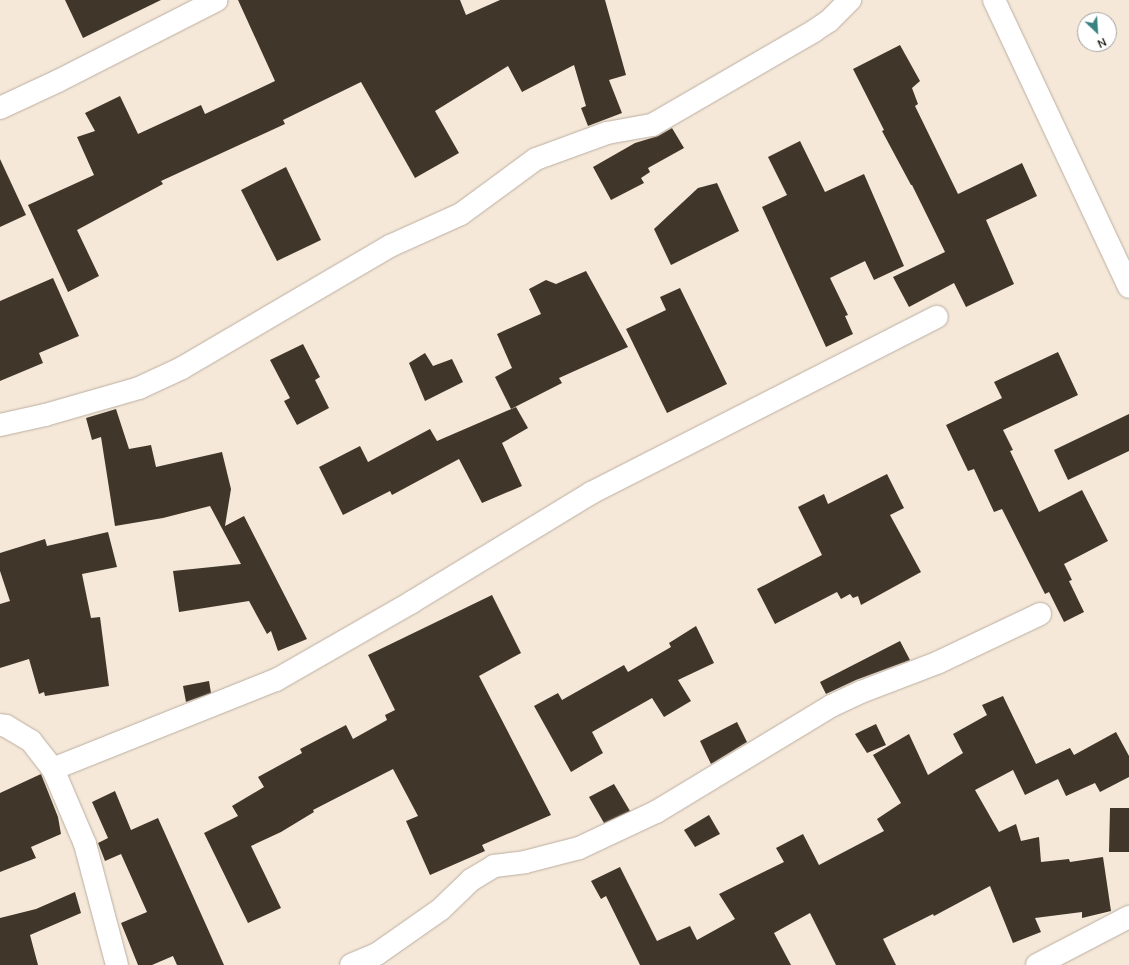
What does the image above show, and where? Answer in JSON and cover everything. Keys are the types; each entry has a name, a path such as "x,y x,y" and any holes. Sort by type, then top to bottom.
{"street":[{"path":"0,108 58,81 217,0"},
{"path":"0,424 45,415 139,388 182,368 390,246 461,214 536,159 608,133 652,125 814,31 829,20 850,0"},
{"path":"994,0 1129,287"},
{"path":"53,769 276,680 412,602 591,493 936,317"},
{"path":"351,965 377,954 441,909 471,880 494,866 525,862 579,848 656,812 831,706 862,692 939,662 1040,614"},
{"path":"0,725 6,726 31,741 53,769 85,844 117,965"},
{"path":"1037,965 1129,917"}],"building":[{"path":"65,0 161,0 83,38"},
{"path":"238,0 460,0 466,15 500,0 605,0 626,75 609,80 622,113 588,126 581,108 586,106 574,65 522,92 508,66 435,111 459,153 415,178 361,82 283,120 285,124 161,181 163,184 77,230 99,276 68,292 28,205 94,175 77,137 95,131 85,113 120,96 138,134 201,105 205,114 275,81"},
{"path":"900,45 920,81 912,88 918,104 915,106 958,194 1022,163 1037,196 986,220 1014,284 966,307 954,283 909,307 893,277 945,252 912,185 882,131 884,130 853,69"},
{"path":"672,128 684,148 648,168 650,172 641,178 644,183 611,200 593,167 635,143 658,136"},
{"path":"800,141 825,192 864,174 904,266 874,280 865,261 830,278 848,315 845,316 853,334 826,347 762,207 787,195 768,157"},
{"path":"0,159 26,215 0,227"},
{"path":"286,167 321,240 277,261 241,190"},
{"path":"717,183 739,231 671,265 654,229 698,188"},
{"path":"586,271 628,347 559,378 562,383 511,409 495,377 512,368 497,334 541,314 529,289 546,280 556,284"},
{"path":"53,278 79,336 39,353 43,363 0,381 0,301"},
{"path":"680,288 727,384 667,413 626,329 666,310 660,297"},
{"path":"303,344 320,377 315,380 329,408 297,425 284,401 290,398 270,360"},
{"path":"1058,352 1078,395 1003,430 1013,450 1010,451 1039,512 1082,490 1108,541 1064,564 1072,580 1069,581 1084,612 1064,622 1049,592 1045,594 1002,509 994,512 974,469 968,471 946,425 1002,398 994,382"},
{"path":"425,353 433,366 452,359 463,382 425,401 409,363"},
{"path":"516,407 528,428 502,443 522,486 482,503 459,459 392,495 390,491 343,515 319,467 360,446 368,462 430,429 437,441"},
{"path":"116,409 129,449 151,445 156,467 222,452 231,489 225,526 244,516 307,639 278,651 271,631 267,634 249,601 179,612 173,571 241,564 210,506 163,518 115,526 101,437 92,440 86,418"},
{"path":"1129,414 1129,451 1068,480 1054,450"},
{"path":"887,474 904,508 890,515 921,572 861,605 858,596 853,598 850,594 841,599 837,592 775,624 757,589 822,555 798,507 824,494 828,504"},
{"path":"108,532 117,567 82,574 91,618 100,617 109,686 45,696 44,692 39,694 29,659 0,668 0,604 10,601 0,571 0,553 45,539 47,546"},
{"path":"492,595 521,653 479,676 551,815 482,845 485,851 430,875 406,821 418,816 393,769 313,810 314,812 281,832 251,846 281,908 248,923 204,833 238,816 232,806 264,787 258,777 302,753 300,749 346,725 353,739 387,720 385,715 395,710 368,655"},
{"path":"696,626 714,663 678,680 691,701 664,717 652,698 592,732 603,753 571,772 534,706 558,693 562,700 624,665 628,672 671,647 669,643"},
{"path":"900,641 910,660 856,680 826,694 820,682"},
{"path":"209,681 211,693 186,702 183,686"},
{"path":"1003,696 1036,764 1070,748 1074,755 1116,732 1129,756 1129,777 1100,792 1095,783 1066,796 1058,779 1025,795 1013,770 975,790 999,832 1016,824 1021,841 1039,837 1041,862 1069,859 1070,862 1103,857 1111,911 1082,918 1082,912 1035,918 1041,932 1013,943 990,886 934,916 933,914 883,939 896,965 836,965 810,913 774,933 791,965 640,965 606,896 601,899 591,881 620,867 657,941 690,926 697,940 735,919 719,894 784,862 776,848 803,834 819,865 884,831 877,819 901,803 873,755 909,734 928,775 963,753 953,734 987,715 982,705"},
{"path":"737,722 747,742 711,764 700,741"},
{"path":"876,724 886,745 867,753 855,734"},
{"path":"41,774 58,817 61,834 31,847 36,858 0,872 0,793"},
{"path":"614,784 630,811 604,823 589,797"},
{"path":"115,791 131,830 158,818 224,965 177,965 173,956 152,965 138,965 121,923 147,912 121,854 105,861 98,843 108,838 92,802"},
{"path":"1110,808 1129,808 1129,852 1109,852"},
{"path":"709,815 720,834 695,847 684,830"},
{"path":"75,892 81,913 30,935 38,965 0,965 0,918 36,909"}]}
